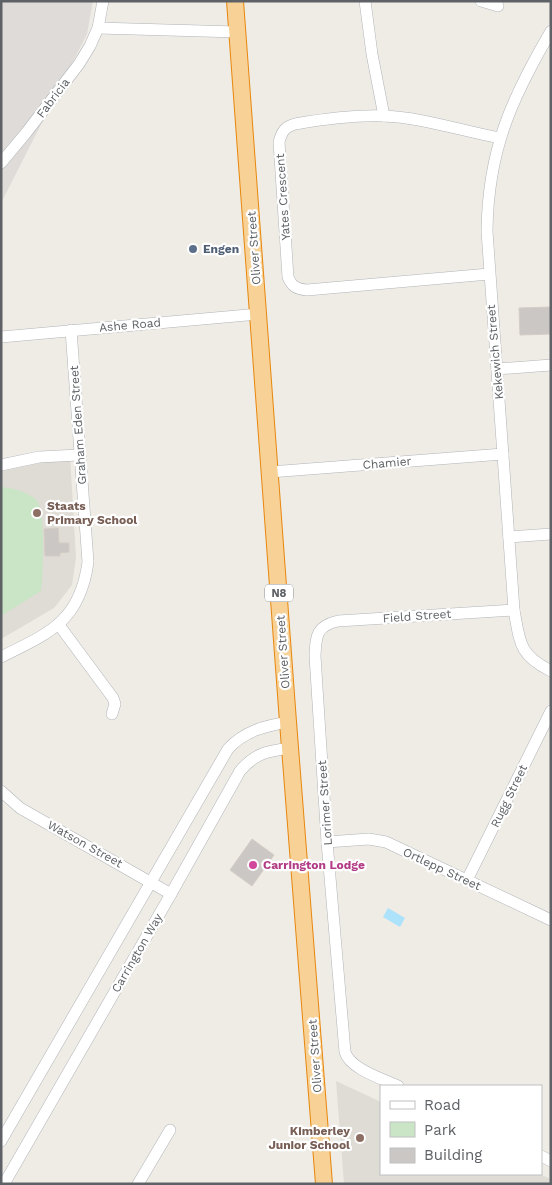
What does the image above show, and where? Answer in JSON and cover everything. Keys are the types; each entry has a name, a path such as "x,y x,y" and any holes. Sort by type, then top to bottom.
{"highway":[{"name":"Oliver Street","path":"235,1 324,1184"}],"street":[{"name":"Fabricia","path":"1,162 24,136 79,64 98,28 103,1"},
{"path":"365,1 372,54 384,116"},
{"path":"481,1 498,6"},
{"path":"98,28 237,32"},
{"name":"Kekewich Street","path":"551,31 520,86 500,138 489,194 487,231 488,274 497,369 514,610 523,650 531,660 551,670"},
{"name":"Yates Crescent","path":"488,274 307,290 298,289 291,285 288,278 279,142 282,132 287,127 304,122 364,116 384,116 416,120 500,138"},
{"name":"Ashe Road","path":"1,336 259,314"},
{"name":"Graham Eden Street","path":"1,657 47,634 59,625 79,597 86,579 88,562 79,455 72,330"},
{"path":"497,369 551,364"},
{"name":"Chamier","path":"270,472 503,454"},
{"path":"1,465 39,457 79,455"},
{"path":"509,537 551,534"},
{"name":"Field Street","path":"322,628 338,621 514,610"},
{"path":"59,625 113,698 115,704 112,714"},
{"name":"Lorimer Street","path":"322,628 317,634 315,656 344,1048 346,1057 354,1065 396,1085"},
{"name":"Rugg Street","path":"466,880 551,711"},
{"name":"Carrington Way","path":"1,1141 221,759 234,742 248,732 288,722"},
{"name":"Carrington Way","path":"4,1184 240,771 249,760 261,754 290,748"},
{"name":"Watson Street","path":"3,797 171,894"},
{"name":"Ortlepp Street","path":"328,842 369,839 386,842 551,920"},
{"path":"138,1184 170,1130"}],"shaded area":[{"path":"1,1 93,1 87,34 1,203"},
{"name":"Staats Primary School","path":"70,456 76,558 72,585 54,608 1,639 1,468"},
{"name":"Kimberley Junior School","path":"336,1081 380,1102 380,1175 541,1175 551,1179 551,1184 344,1184"}],"green space":[{"path":"1,487 15,489 37,501 42,518 43,544 41,591 1,616"}],"water":[{"path":"388,908 405,918 400,927 383,917"}],"building":[{"path":"551,307 551,334 520,335 519,308"},
{"path":"58,528 59,543 69,543 69,552 60,553 60,556 45,556 44,529"},
{"path":"252,839 274,855 252,886 230,870"}],"place":[{"name":"Engen","path":"193,249"},
{"name":"Staats Primary School","path":"37,513"},
{"name":"Carrington Lodge","path":"253,865"},
{"name":"Kimberley Junior School","path":"360,1138"}]}
